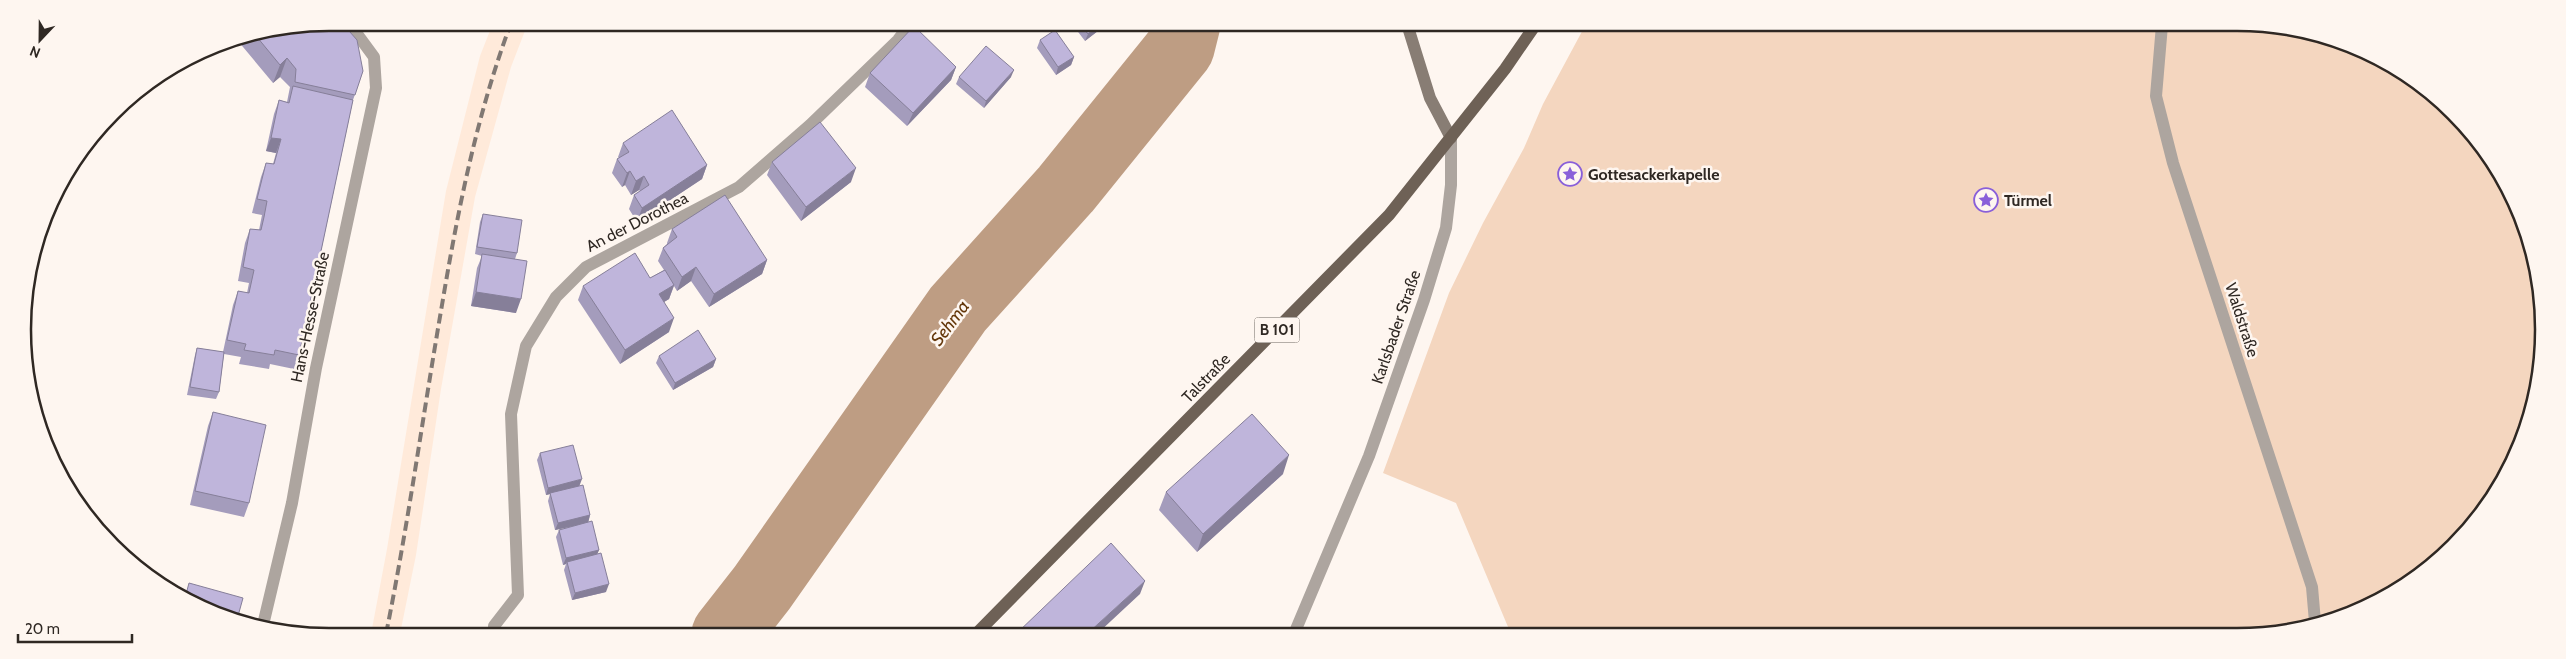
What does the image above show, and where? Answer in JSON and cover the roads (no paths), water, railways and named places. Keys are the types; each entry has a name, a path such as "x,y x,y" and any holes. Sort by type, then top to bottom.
{"main road":[{"name":"Karlsbader Straße","path":"1409,31 1430,98 1451,138"},
{"name":"B 101","path":"1451,138 1531,31"},
{"name":"Talstraße","path":"982,628 1389,215 1451,138"}],"street":[{"name":"Hans-Hesse-Straße","path":"264,621 292,503 316,368 376,88 374,57 355,31"},
{"name":"An der Dorothea","path":"494,628 518,595 511,414 526,346 556,297 586,267 739,187 810,126 905,31"},
{"name":"Waldstraße","path":"2161,31 2156,96 2171,154 2312,587 2315,618"},
{"name":"Karlsbader Straße","path":"1297,628 1369,456 1424,300 1446,228 1451,185 1451,138"}],"waterway":[{"name":"Sehma","path":"731,628 762,588 958,309 1066,189 1180,48 1184,31"}],"railway":[{"path":"387,628 448,269 462,198 478,127 508,31"}],"place":[{"name":"Gottesackerkapelle","path":"1570,174"},
{"name":"Türmel","path":"1986,200"}]}
